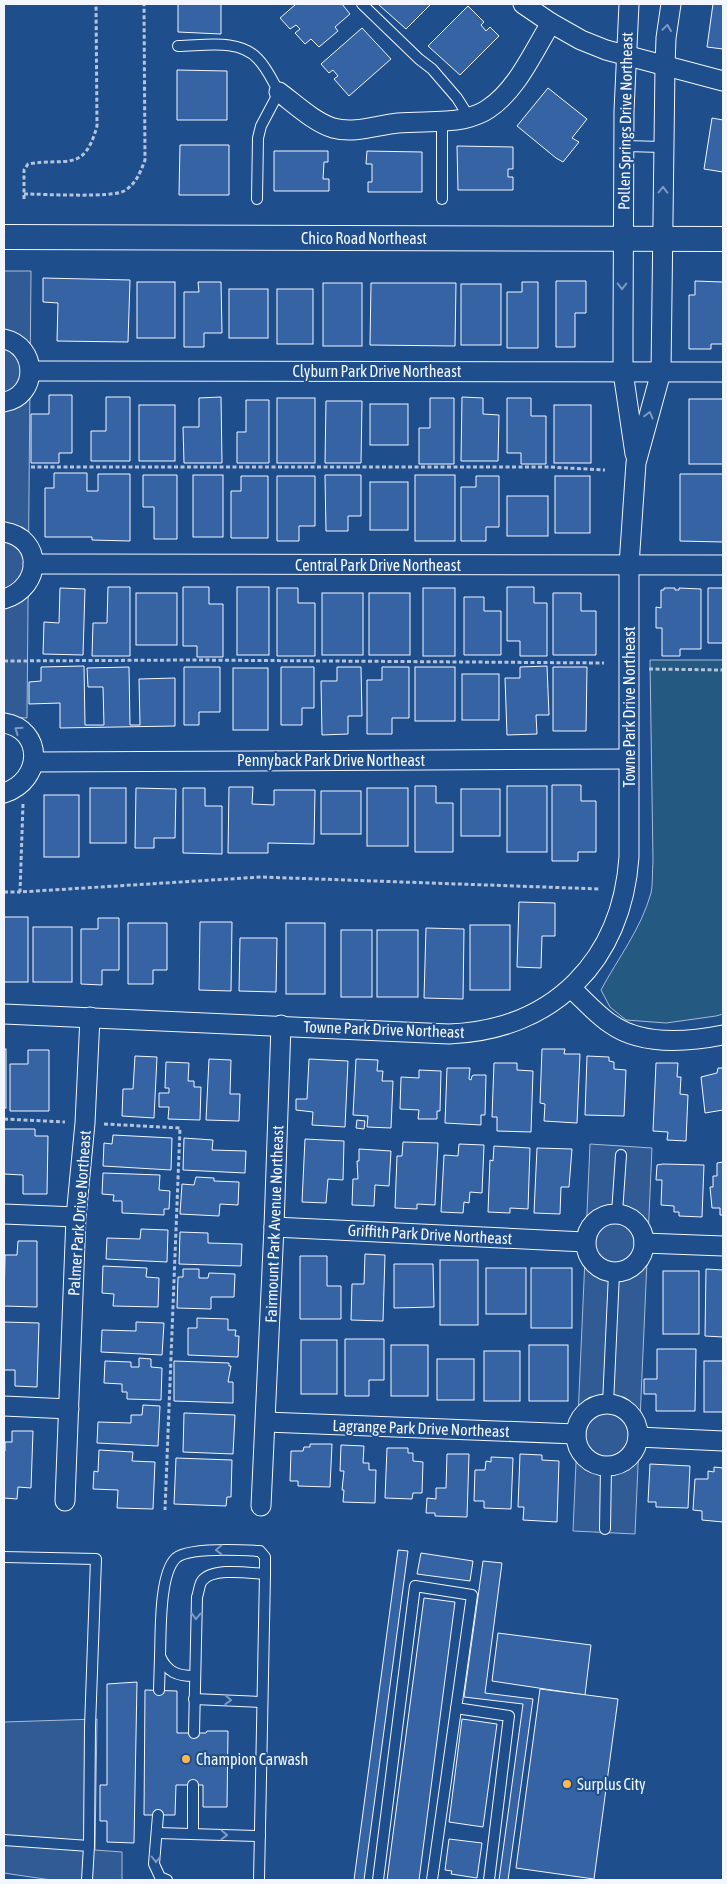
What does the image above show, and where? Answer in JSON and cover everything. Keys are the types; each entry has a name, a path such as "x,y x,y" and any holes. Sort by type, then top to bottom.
{"street":[{"path":"523,4 581,40 625,56 723,81"},
{"name":"Pollen Springs Drive Northeast","path":"622,239 625,56 629,4"},
{"path":"662,238 666,38 671,4"},
{"path":"279,92 316,119 333,128 348,130 368,129 396,123 468,117 487,110 508,90 551,23"},
{"name":"Chico Road Northeast","path":"4,237 723,239"},
{"name":"Towne Park Drive Northeast","path":"4,1014 449,1034 487,1029 524,1017 549,1006 571,988 594,960 615,924 626,890 629,856 629,565 636,462 660,372 662,238"},
{"name":"Towne Park Drive Northeast","path":"622,239 623,372 636,462"},
{"path":"4,339 21,348 30,362 31,370 30,379 22,393 15,399 4,402"},
{"name":"Clyburn Park Drive Northeast","path":"31,370 723,372"},
{"path":"4,532 16,536 23,541 28,548 33,564 32,574 22,591 4,599"},
{"name":"Central Park Drive Northeast","path":"33,564 723,565"},
{"path":"4,723 17,728 25,734 33,752 34,762 24,782 15,790 4,793"},
{"name":"Pennyback Park Drive Northeast","path":"34,762 628,759"},
{"path":"571,988 610,1024 626,1033 647,1038 669,1040 723,1035"},
{"name":"Palmer Park Drive Northeast","path":"65,1501 76,1217 90,1017"},
{"name":"Fairmount Park Avenue Northeast","path":"261,1506 274,1227 280,1025"},
{"path":"617,1213 627,1216 635,1222 642,1230 644,1243 640,1259 633,1267 614,1273 596,1266 586,1251 585,1242 587,1232 592,1224 608,1214 617,1213"},
{"path":"4,1214 76,1217"},
{"name":"Griffith Park Drive Northeast","path":"274,1227 585,1242"},
{"path":"644,1243 723,1246"},
{"path":"608,1404 618,1406 633,1418 637,1426 638,1437 636,1447 630,1456 612,1466 591,1461 583,1454 578,1445 576,1434 582,1416 598,1406 608,1404"},
{"path":"4,1406 69,1409"},
{"name":"Lagrange Park Drive Northeast","path":"266,1422 576,1434"},
{"path":"638,1437 723,1441"}],"lane":[{"path":"362,4 405,47 432,69 457,98 468,117"},
{"path":"178,46 228,46 238,47 252,53 260,60 279,92 261,126 258,138 257,199"},
{"path":"442,120 442,200"},
{"path":"624,146 663,147"},
{"path":"617,1213 621,1155"},
{"path":"608,1404 614,1273"},
{"path":"605,1529 606,1466"},
{"path":"159,1690 164,1580 176,1558 187,1553 260,1550 265,1557 265,1574 259,1880"},
{"path":"4,1557 96,1559 87,1880"},
{"path":"194,1734 197,1596 201,1582 207,1576 214,1573 265,1574"},
{"path":"378,1880 415,1586 472,1595 432,1880"},
{"path":"160,1656 170,1672 182,1676 194,1676"},
{"path":"194,1699 262,1702"},
{"path":"456,1708 509,1716 489,1880"},
{"path":"193,1786 193,1834"},
{"path":"158,1815 154,1864 160,1878 167,1880"},
{"path":"158,1833 260,1836"},
{"path":"4,1840 89,1846"}],"path":[{"path":"96,4 97,126 93,141 84,156 72,162 28,164 24,170 24,196 123,192 137,180 145,160 144,4"},
{"path":"31,468 549,467 605,470"},
{"path":"4,661 193,660 604,663"},
{"path":"649,669 723,670"},
{"path":"20,892 23,804"},
{"path":"4,892 261,877 600,889"},
{"path":"4,1119 68,1122"},
{"path":"97,1124 180,1128 165,1510"}],"shaded area":[{"path":"4,271 31,271 27,718 4,717"},
{"path":"650,660 723,660 723,1014 666,1023 626,1020 610,1007 601,990 635,931 647,906 652,889"},
{"path":"590,1144 652,1148 635,1534 573,1531"},
{"path":"97,1719 95,1850 122,1852 122,1880 51,1880 4,1873 4,1722"}],"building":[{"path":"178,4 221,4 221,34 178,32"},
{"path":"296,4 342,4 350,14 335,27 338,31 319,47 311,39 305,44 295,33 300,29 296,25 290,29 280,18"},
{"path":"378,4 431,4 406,29"},
{"path":"713,4 723,4 723,49 707,47"},
{"path":"468,6 484,22 481,25 486,31 490,27 499,36 460,75 428,46"},
{"path":"362,28 391,59 349,96 334,79 338,76 333,70 329,73 321,64"},
{"path":"177,70 227,71 227,120 177,120"},
{"path":"548,88 587,119 572,138 579,142 563,162 517,126"},
{"path":"712,118 723,120 723,172 704,169"},
{"path":"180,145 229,145 229,195 179,195"},
{"path":"457,146 513,147 513,169 508,169 508,177 513,177 513,190 458,190"},
{"path":"274,151 328,151 328,162 324,162 323,179 329,179 329,191 274,191"},
{"path":"367,151 422,152 422,192 368,192 368,182 372,182 372,164 366,164"},
{"path":"43,278 130,280 128,342 57,341 58,303 43,302"},
{"path":"556,281 586,281 586,313 575,313 575,347 556,347"},
{"path":"695,281 723,282 723,344 711,344 711,349 689,349 689,295 695,295"},
{"path":"137,282 175,282 175,338 137,338"},
{"path":"198,282 221,282 222,333 204,333 204,347 184,347 184,292 199,292"},
{"path":"522,282 538,282 538,348 507,348 507,292 522,292"},
{"path":"323,283 362,283 362,346 323,346"},
{"path":"371,283 456,283 455,346 370,345"},
{"path":"461,284 501,284 501,345 461,345"},
{"path":"229,289 268,289 268,338 229,338"},
{"path":"277,289 313,289 313,344 277,344"},
{"path":"49,395 72,395 72,453 59,453 59,463 31,463 31,414 49,414"},
{"path":"106,397 130,397 130,461 91,461 91,431 106,431"},
{"path":"221,397 222,463 184,463 183,427 199,427 199,398"},
{"path":"462,397 483,398 483,414 499,415 498,461 461,461"},
{"path":"277,398 315,398 315,463 277,463"},
{"path":"430,398 454,398 454,464 419,464 419,428 430,428"},
{"path":"507,398 531,398 531,416 546,416 546,464 521,464 521,453 507,453"},
{"path":"689,399 723,399 723,464 689,464"},
{"path":"246,400 269,400 269,463 237,463 237,432 246,432"},
{"path":"326,401 362,401 361,463 325,463"},
{"path":"370,404 408,404 408,445 370,445"},
{"path":"139,405 175,405 175,461 139,461"},
{"path":"554,405 591,405 591,463 554,463"},
{"path":"54,473 87,473 87,491 98,491 98,474 130,474 130,541 92,540 92,537 45,537 45,488 54,488"},
{"path":"680,474 723,474 723,542 680,541"},
{"path":"143,475 177,475 177,539 154,539 154,507 143,507"},
{"path":"193,475 223,475 223,537 193,537"},
{"path":"325,475 361,475 361,516 348,516 348,531 326,531"},
{"path":"415,475 455,475 455,541 415,541"},
{"path":"241,476 268,476 268,538 231,538 231,491 241,491"},
{"path":"277,476 315,476 315,526 299,526 299,541 277,541"},
{"path":"476,476 499,476 499,527 486,527 486,541 461,541 461,487 476,487"},
{"path":"555,476 590,476 590,533 555,533"},
{"path":"370,482 408,482 408,530 370,530"},
{"path":"507,496 548,496 548,536 507,536"},
{"path":"108,587 130,587 130,656 92,656 93,623 107,623"},
{"path":"183,587 209,587 209,604 223,604 223,657 197,657 197,646 183,646"},
{"path":"237,587 269,587 269,655 237,655"},
{"path":"507,587 534,587 534,603 547,603 547,656 520,656 520,641 507,641"},
{"path":"60,588 85,589 83,655 43,654 44,622 59,623"},
{"path":"277,588 298,588 298,603 315,603 315,656 277,656"},
{"path":"423,588 455,588 455,656 423,656"},
{"path":"664,588 675,588 675,590 679,590 679,588 701,589 701,649 680,649 680,656 662,656 662,628 656,628 656,607 661,608 661,590 664,590"},
{"path":"708,588 723,588 723,643 708,643"},
{"path":"136,593 177,593 177,645 136,645"},
{"path":"322,593 363,593 363,655 322,655"},
{"path":"369,593 410,593 410,655 369,655"},
{"path":"553,593 581,593 581,611 596,611 596,655 553,655"},
{"path":"464,597 484,597 484,611 501,611 501,655 464,655"},
{"path":"84,666 85,725 104,725 103,687 88,687 87,668 129,667 130,725 140,725 139,679 175,678 175,726 60,728 60,703 29,704 29,682 41,681 41,667"},
{"path":"547,666 549,715 536,715 537,734 507,735 505,678 520,678 520,667"},
{"path":"184,667 220,667 220,712 199,712 199,725 184,725"},
{"path":"281,667 314,667 314,708 302,708 302,725 281,725"},
{"path":"337,667 361,667 362,716 348,716 348,734 322,735 321,681 337,681"},
{"path":"382,667 409,667 409,718 392,718 392,734 367,734 367,680 382,680"},
{"path":"415,667 455,667 455,721 415,721"},
{"path":"553,667 587,667 586,731 553,731"},
{"path":"233,668 268,668 268,730 233,730"},
{"path":"462,674 499,674 499,720 462,720"},
{"path":"552,785 581,785 581,801 596,801 596,852 578,852 578,861 552,861"},
{"path":"415,786 436,786 436,803 453,803 453,852 415,852"},
{"path":"507,786 547,786 547,852 507,852"},
{"path":"229,787 253,787 252,804 274,805 274,790 315,790 314,844 268,843 268,853 228,853"},
{"path":"90,788 126,788 126,843 90,843"},
{"path":"136,788 176,789 175,838 154,838 154,848 135,848"},
{"path":"183,788 205,788 205,806 222,806 222,854 183,853"},
{"path":"367,788 408,788 408,846 367,846"},
{"path":"461,789 500,789 500,836 461,836"},
{"path":"321,791 361,791 361,834 321,834"},
{"path":"44,795 79,795 79,857 44,857"},
{"path":"519,902 555,903 555,936 542,936 541,968 517,967"},
{"path":"4,917 28,917 28,982 4,982"},
{"path":"98,918 119,918 119,970 102,970 102,985 81,984 81,929 98,929"},
{"path":"200,922 232,922 231,991 199,990"},
{"path":"128,923 167,923 167,970 153,970 153,984 128,984"},
{"path":"286,923 325,923 325,994 286,994"},
{"path":"470,925 510,925 510,990 470,990"},
{"path":"33,927 72,927 72,982 33,982"},
{"path":"426,928 464,929 463,999 424,998"},
{"path":"341,930 372,930 372,997 341,997"},
{"path":"377,930 418,930 418,997 377,997"},
{"path":"240,938 277,938 276,992 239,991"},
{"path":"4,1049 6,1049 6,1108 4,1108"},
{"path":"542,1049 565,1049 564,1054 580,1054 577,1123 544,1121 545,1104 540,1103"},
{"path":"28,1050 49,1050 49,1111 10,1111 10,1064 28,1064"},
{"path":"135,1056 157,1057 154,1118 122,1116 123,1089 133,1089"},
{"path":"587,1056 609,1057 609,1061 614,1062 614,1069 626,1070 624,1116 585,1115"},
{"path":"209,1059 231,1060 230,1094 240,1094 239,1121 206,1120"},
{"path":"309,1059 348,1061 345,1127 312,1125 313,1112 296,1110 296,1099 307,1099"},
{"path":"356,1059 378,1060 377,1071 383,1071 382,1081 393,1081 391,1128 367,1127 368,1116 353,1115"},
{"path":"166,1062 189,1063 188,1081 194,1081 194,1087 201,1087 200,1120 168,1119 169,1107 159,1107 159,1093 169,1093 169,1088 165,1088"},
{"path":"494,1063 517,1063 517,1070 533,1071 531,1132 497,1131 497,1117 492,1117"},
{"path":"656,1063 678,1063 677,1077 681,1077 680,1094 688,1095 686,1141 667,1140 668,1132 653,1131"},
{"path":"447,1068 470,1068 469,1079 471,1080 474,1075 486,1075 485,1115 481,1115 481,1125 445,1123"},
{"path":"718,1068 723,1068 723,1110 705,1113 701,1077 717,1073"},
{"path":"419,1070 441,1071 440,1111 437,1111 437,1119 418,1119 419,1110 400,1109 401,1077 419,1078"},
{"path":"357,1120 365,1121 364,1129 356,1128"},
{"path":"4,1129 35,1129 35,1136 48,1136 47,1194 23,1194 23,1175 4,1174"},
{"path":"113,1135 172,1138 171,1170 103,1166 104,1143 112,1144"},
{"path":"184,1138 213,1140 212,1150 246,1151 245,1173 183,1170"},
{"path":"305,1139 344,1141 343,1180 328,1179 326,1203 302,1202"},
{"path":"403,1142 438,1143 435,1205 417,1204 417,1209 395,1208 397,1156 402,1156"},
{"path":"459,1144 484,1145 482,1193 470,1192 469,1203 464,1202 463,1213 441,1212 444,1155 458,1156"},
{"path":"494,1146 530,1148 528,1209 510,1208 510,1213 488,1212 490,1160 493,1161"},
{"path":"537,1148 572,1149 569,1187 561,1187 560,1214 534,1213"},
{"path":"359,1149 391,1151 389,1186 375,1185 374,1206 352,1205 353,1179 358,1179 357,1161 359,1161"},
{"path":"723,1162 723,1215 720,1215 720,1208 712,1208 710,1187 713,1187 713,1176 717,1176 717,1163"},
{"path":"657,1165 704,1165 702,1217 679,1216 679,1212 674,1212 674,1206 661,1205 662,1180 656,1180"},
{"path":"103,1173 160,1175 159,1190 170,1191 169,1209 164,1209 164,1215 122,1213 122,1201 113,1201 114,1195 102,1194"},
{"path":"196,1177 214,1178 214,1181 239,1182 238,1205 220,1204 219,1216 180,1214 182,1184 194,1185"},
{"path":"141,1229 168,1230 167,1262 106,1259 107,1238 140,1239"},
{"path":"180,1232 208,1233 208,1243 242,1244 241,1266 179,1264"},
{"path":"18,1241 37,1241 37,1307 4,1306 5,1255 17,1255"},
{"path":"365,1254 385,1255 383,1321 351,1320 352,1284 364,1284"},
{"path":"300,1256 327,1256 327,1286 341,1286 341,1319 300,1319"},
{"path":"440,1260 478,1260 478,1325 440,1325"},
{"path":"394,1264 433,1264 434,1307 394,1308"},
{"path":"103,1266 147,1268 146,1277 159,1278 158,1307 113,1306 114,1294 102,1293"},
{"path":"486,1268 526,1268 526,1314 486,1314"},
{"path":"531,1268 572,1268 572,1328 531,1328"},
{"path":"183,1269 199,1269 199,1278 208,1278 209,1273 235,1274 234,1297 211,1297 211,1309 177,1308 178,1277 183,1277"},
{"path":"706,1269 723,1270 723,1337 705,1336"},
{"path":"663,1271 699,1271 699,1334 663,1334"},
{"path":"197,1318 228,1319 228,1330 236,1330 235,1336 239,1336 238,1357 188,1355 188,1328 197,1328"},
{"path":"4,1322 39,1323 37,1387 15,1386 15,1370 4,1370"},
{"path":"136,1322 164,1323 162,1355 101,1352 102,1330 136,1331"},
{"path":"345,1339 384,1339 384,1380 369,1380 369,1396 345,1396"},
{"path":"301,1340 337,1340 337,1394 301,1394"},
{"path":"391,1345 428,1345 428,1396 391,1396"},
{"path":"529,1345 568,1345 568,1401 529,1401"},
{"path":"657,1349 696,1349 695,1411 656,1411 656,1394 644,1394 644,1379 657,1379"},
{"path":"484,1351 520,1351 520,1401 484,1401"},
{"path":"139,1358 151,1359 151,1367 162,1368 161,1400 127,1399 127,1392 122,1392 122,1384 104,1383 105,1361 131,1362 131,1367 139,1367"},
{"path":"437,1359 474,1359 474,1400 437,1400"},
{"path":"174,1361 229,1363 229,1366 231,1366 228,1382 233,1382 233,1403 174,1401"},
{"path":"704,1361 723,1361 723,1412 704,1412"},
{"path":"143,1405 160,1406 158,1446 97,1443 98,1422 131,1423 131,1415 142,1415"},
{"path":"184,1413 235,1415 233,1454 183,1452"},
{"path":"12,1431 33,1431 31,1488 18,1487 17,1499 4,1498 5,1442 12,1442"},
{"path":"310,1444 332,1444 330,1487 298,1486 298,1481 290,1481 291,1451 303,1451 304,1447 310,1447"},
{"path":"341,1445 364,1446 363,1463 369,1463 369,1470 376,1470 375,1503 343,1502 344,1471 340,1471"},
{"path":"387,1448 408,1448 408,1453 413,1453 413,1461 423,1462 422,1493 413,1493 412,1499 385,1498"},
{"path":"99,1450 133,1452 132,1461 155,1462 153,1509 117,1508 118,1490 93,1489 94,1471 98,1472"},
{"path":"447,1454 469,1454 467,1517 435,1516 435,1513 426,1513 427,1498 436,1499 436,1488 446,1488"},
{"path":"520,1454 542,1455 542,1460 559,1461 557,1522 523,1520 524,1507 518,1507"},
{"path":"491,1457 513,1458 511,1509 484,1508 484,1501 474,1501 475,1470 485,1470 486,1461 491,1462"},
{"path":"176,1458 232,1460 231,1497 227,1497 226,1506 174,1504"},
{"path":"650,1464 690,1466 688,1508 656,1507 656,1502 648,1502"},
{"path":"714,1467 723,1468 723,1522 702,1520 702,1511 693,1510 695,1479 708,1479 708,1471 714,1472"},
{"path":"398,1550 408,1551 364,1880 354,1880"},
{"path":"421,1553 473,1561 470,1581 417,1574"},
{"path":"483,1561 502,1563 485,1693 533,1699 508,1880 499,1880 523,1704 464,1697"},
{"path":"424,1598 455,1602 419,1880 387,1880"},
{"path":"498,1633 591,1645 585,1695 492,1681"},
{"path":"137,1682 134,1843 107,1842 107,1821 100,1821 100,1785 107,1785 107,1684"},
{"name":"Surplus City","path":"540,1689 618,1699 594,1879 516,1868"},
{"name":"Champion Carwash","path":"145,1690 177,1691 177,1733 228,1731 227,1807 203,1807 203,1785 176,1785 175,1815 144,1815"},
{"path":"462,1719 497,1724 483,1827 449,1822"},
{"path":"449,1839 482,1843 477,1878 451,1874 452,1871 445,1870"}],"place":[{"name":"Champion Carwash","path":"186,1759"},
{"name":"Surplus City","path":"567,1784"}]}
